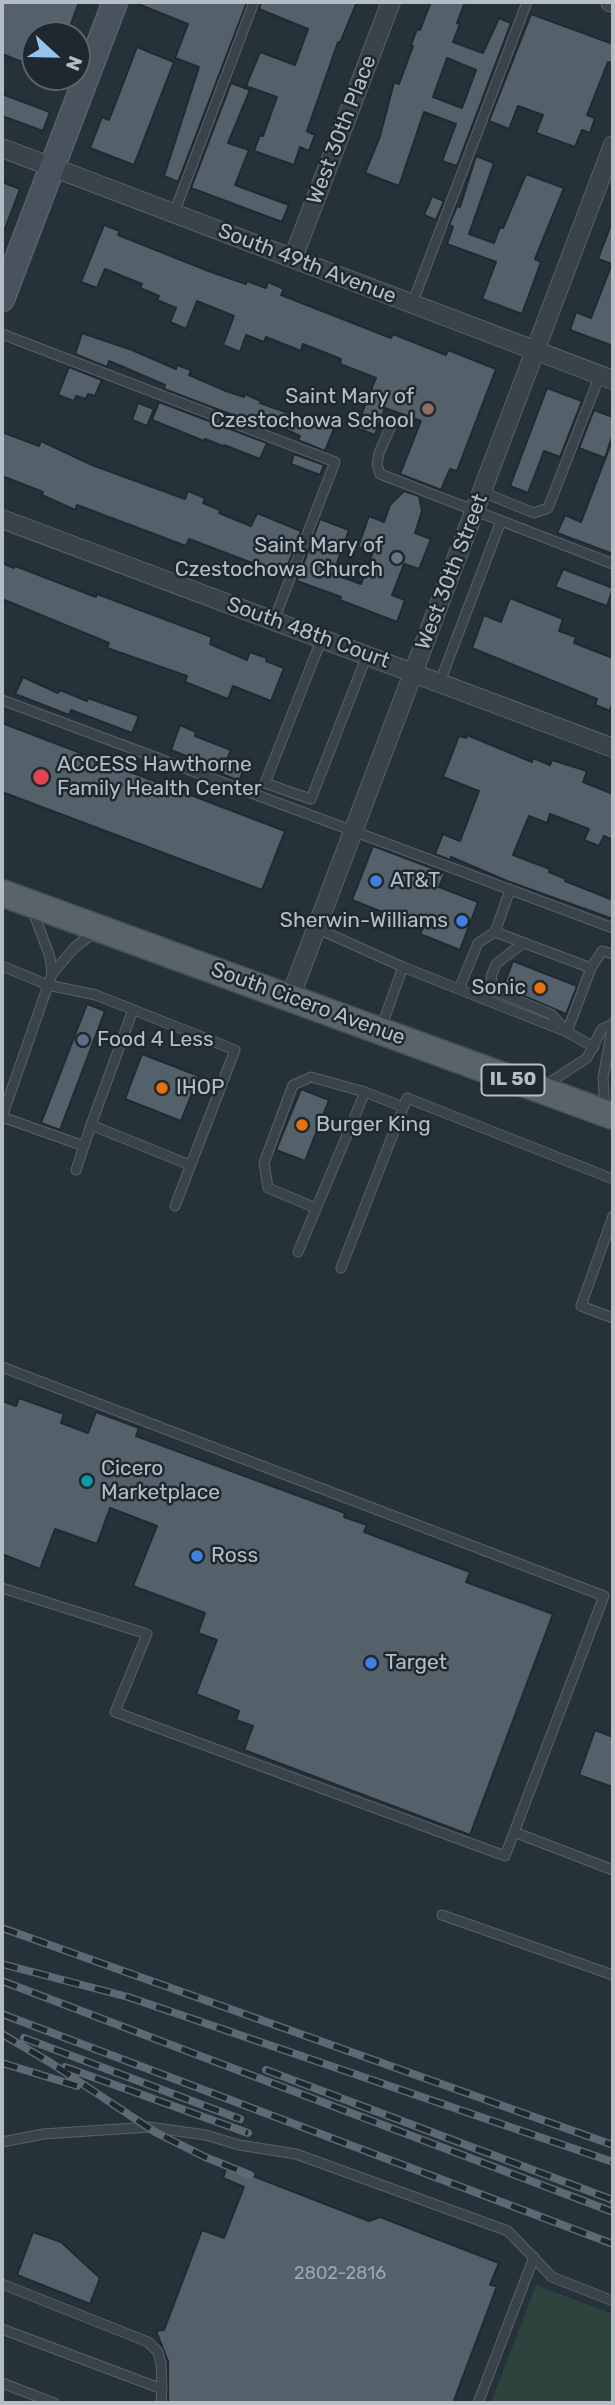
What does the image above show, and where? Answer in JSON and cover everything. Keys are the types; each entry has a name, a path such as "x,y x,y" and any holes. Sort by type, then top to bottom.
{"main road":[{"path":"2,299 115,2"},
{"name":"South Cicero Avenue","path":"2,893 609,1115"}],"street":[{"name":"West 30th Place","path":"293,258 391,2"},
{"name":"West 30th Street","path":"290,998 613,145"},
{"name":"South 49th Avenue","path":"2,148 607,377"},
{"name":"South 48th Court","path":"2,519 613,748"}],"lane":[{"path":"173,213 254,2"},
{"path":"412,304 527,2"},
{"path":"2,334 335,462 274,620"},
{"path":"482,492 534,513 548,508 607,377"},
{"path":"391,426 379,453 377,471 380,474 613,564"},
{"path":"440,682 501,521"},
{"path":"322,638 265,783 311,799 367,655"},
{"path":"2,700 613,928"},
{"path":"288,807 293,793"},
{"path":"459,989 478,943 495,932 510,890"},
{"path":"30,903 50,957 52,974"},
{"path":"316,928 403,967 567,1032 594,1047"},
{"path":"84,1146 2,1113 52,974 75,947 100,929"},
{"path":"495,932 590,968"},
{"path":"523,943 496,964 491,977 495,991 551,1014 567,1032"},
{"path":"567,1032 590,968 602,951 613,954"},
{"path":"2,966 48,985 96,995 234,1050 175,1206"},
{"path":"379,1031 403,967"},
{"path":"76,1170 133,1010"},
{"path":"539,1089 587,1058 602,1029 613,1024"},
{"path":"609,1115 603,1078 613,1024"},
{"path":"316,1209 268,1188 264,1163 293,1085 311,1077 365,1092 403,1107"},
{"path":"298,1252 365,1092"},
{"path":"341,1268 407,1098 613,1178"},
{"path":"92,1125 190,1165"},
{"path":"613,1216 581,1306 613,1318"},
{"path":"2,1367 604,1596 505,1856 115,1712 146,1634 2,1588"},
{"path":"514,1832 613,1870"},
{"path":"442,1914 613,1975"},
{"path":"2,2142 43,2134 149,2127 206,2135 239,2145 296,2154 508,2231 552,2277 613,2301"},
{"path":"478,2403 534,2257"},
{"path":"2,2284 148,2342 158,2353 162,2389 160,2403"},
{"path":"2,2329 162,2389"},
{"path":"2,2383 54,2403"}],"green space":[{"path":"536,2285 613,2314 613,2403 491,2403"}],"building":[{"path":"2,2 79,2 72,21 21,21 21,61 2,54"},
{"path":"133,2 247,2 178,182 164,176 199,67 175,58 188,24"},
{"path":"261,2 357,2 340,43 338,42 307,131 315,135 309,151 300,147 294,165 254,151 260,135 263,136 277,97 246,86 260,52 295,65 308,29 259,9"},
{"path":"431,2 465,2 453,42 483,53 499,18 511,23 457,166 442,161 456,124 424,112 399,186 365,173 380,136 394,82 399,84 417,29 420,30","holes":["447,58 476,70 462,108 433,97"]},
{"path":"531,14 613,44 613,64 608,62 587,115 595,118 590,133 582,130 575,147 536,133 543,115 518,106 509,129 489,121"},
{"path":"137,47 174,62 134,165 90,148 102,117 109,120"},
{"path":"231,83 250,90 228,143 249,150 235,185 289,205 282,222 191,188"},
{"path":"2,94 50,112 43,131 2,116"},
{"path":"476,156 494,163 469,234 494,243 526,174 564,188 535,259 541,262 522,314 482,299 496,262 447,244 453,227 449,225 457,206 460,207"},
{"path":"2,182 20,189 3,234 2,233"},
{"path":"432,196 444,201 436,220 424,215"},
{"path":"612,222 613,346 570,330 576,312 591,318 612,264 598,259"},
{"path":"104,225 120,231 118,235 211,272 266,288 268,282 284,289 281,295 391,338 393,334 446,355 448,350 496,369 457,471 450,469 441,490 400,474 421,421 385,408 375,435 356,428 376,378 340,364 341,359 303,344 301,351 266,337 264,342 246,335 240,352 223,345 234,316 197,301 186,329 170,322 176,308 157,300 159,296 140,288 142,284 105,269 97,288 81,282"},
{"path":"82,333 176,369 177,365 191,370 189,375 226,391 244,397 245,394 261,401 260,403 334,429 325,451 298,440 300,436 274,424 272,430 164,389 165,385 109,361 107,367 75,354"},
{"path":"69,367 102,380 95,396 88,394 86,399 76,396 74,401 58,395"},
{"path":"547,388 582,401 560,457 544,451 528,493 510,486"},
{"path":"159,402 267,443 260,459 152,420"},
{"path":"138,403 154,409 147,426 132,420"},
{"path":"594,410 613,417 613,434 605,458 579,448"},
{"path":"2,432 39,446 41,441 92,465 185,499 188,491 205,498 203,503 220,510 219,513 251,526 257,513 301,531 284,575 189,539 186,546 77,505 75,510 42,495 43,492 2,476"},
{"path":"612,441 613,554 557,533 565,515 581,522"},
{"path":"294,454 324,465 320,475 291,464"},
{"name":"Saint Mary of Czestochowa Church","path":"404,491 419,496 422,511 415,533 431,539 419,569 404,564 392,595 405,600 397,622 297,581 320,519 349,530 333,574 361,584 373,552 358,547 369,516 384,522 390,505"},
{"path":"2,563 96,597 97,594 212,637 210,644 247,660 250,652 267,658 266,661 284,668 271,701 233,686 228,699 185,682 187,676 107,648 109,643 2,599"},
{"path":"563,569 613,588 607,606 555,587"},
{"path":"510,598 563,619 559,631 576,637 574,643 613,658 613,701 610,711 595,705 597,699 472,648 484,615 501,622"},
{"path":"23,677 58,693 60,690 139,716 132,733 71,710 69,715 15,694"},
{"path":"2,723 285,831 262,890 2,792"},
{"path":"180,725 196,732 195,736 231,750 228,757 246,763 239,781 208,768 209,765 171,750"},
{"path":"467,735 532,762 533,758 550,765 552,760 587,771 583,782 613,794 613,840 604,836 599,846 584,840 589,829 550,814 547,823 529,816 513,855 550,869 549,872 566,879 565,881 613,900 613,919 507,881 451,857 450,860 435,854 443,834 460,841 479,791 443,777 459,736 466,738"},
{"path":"373,846 445,873 439,887 478,902 460,950 420,934 423,928 352,900"},
{"name":"Sonic","path":"513,961 577,986 566,1014 503,987"},
{"name":"Food 4 Less","path":"87,1004 105,1011 60,1130 41,1123"},
{"name":"IHOP","path":"142,1054 199,1076 181,1121 125,1099"},
{"name":"Burger King","path":"301,1089 329,1100 305,1161 276,1150"},
{"name":"Target","path":"19,1398 64,1414 61,1423 88,1433 96,1412 139,1428 136,1436 345,1513 344,1517 367,1525 364,1532 470,1572 466,1582 553,1614 470,1835 244,1750 253,1726 236,1720 239,1711 196,1694 217,1640 198,1633 205,1613 133,1586 157,1526 110,1508 97,1544 55,1529 40,1569 2,1554 2,1401 16,1406"},
{"path":"595,1730 613,1737 613,1787 579,1775"},
{"path":"227,2166 369,2221 380,2217 499,2263 490,2285 497,2286 453,2403 168,2403 168,2361 156,2331 164,2330 202,2230 224,2238 244,2187 223,2178"},
{"path":"33,2232 61,2242 100,2278 90,2304 17,2275"}],"railway":[{"path":"2,1928 613,2145"},
{"path":"2,1964 128,1997 613,2162"},
{"path":"2,1981 613,2212"},
{"path":"2,2014 613,2244"},
{"path":"2,2034 155,2132 205,2157 250,2175"},
{"path":"24,2038 240,2119"},
{"path":"2,2063 77,2086"},
{"path":"65,2067 248,2133"},
{"path":"266,2070 613,2200"}],"place":[{"name":"Saint Mary of Czestochowa School","path":"428,409"},
{"name":"Saint Mary of Czestochowa Church","path":"397,558"},
{"name":"ACCESS Hawthorne Family Health Center","path":"41,777"},
{"name":"AT&T","path":"376,881"},
{"name":"Sherwin-Williams","path":"462,921"},
{"name":"Sonic","path":"540,988"},
{"name":"Food 4 Less","path":"83,1040"},
{"name":"IHOP","path":"162,1088"},
{"name":"Burger King","path":"302,1125"},
{"name":"Cicero Marketplace","path":"87,1481"},
{"name":"Ross","path":"197,1556"},
{"name":"Target","path":"371,1663"}]}
